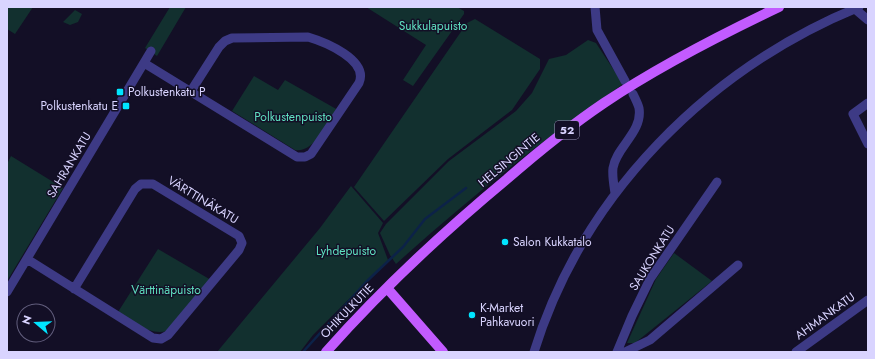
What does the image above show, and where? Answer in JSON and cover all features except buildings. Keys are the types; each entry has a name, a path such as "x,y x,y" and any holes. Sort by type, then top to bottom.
{"main road":[{"name":"HELSINGINTIE","path":"386,288 462,216 544,148 604,103 678,59 779,7"},
{"name":"OHIKULKUTIE","path":"326,352 386,288"},
{"path":"386,288 443,352"}],"street":[{"path":"595,7 597,30 625,81"},
{"path":"534,352 548,311 562,280 615,193 657,145 689,113 739,72 776,48 814,27 857,8 868,20"},
{"path":"144,63 297,157 301,158 311,154 359,83 361,71 355,61 317,40 308,37 232,38 225,41 220,47 191,91"},
{"name":"SAHRANKATU","path":"7,292 151,51"},
{"path":"615,193 614,164 638,121 639,108 633,94"},
{"path":"868,103 854,114 868,144"},
{"name":"SAUKONKATU","path":"617,352 650,279 717,182"},
{"name":"VÄRTTINÄKATU","path":"27,259 74,289 153,338 161,339 168,336 222,272 239,250 242,243 241,239 153,184 141,184 135,189 74,289"},
{"path":"625,352 650,340 738,265"},
{"name":"AHMANKATU","path":"796,352 868,300"}],"green space":[{"path":"7,7 33,7 15,34 7,29"},
{"path":"170,7 186,7 157,56 145,48"},
{"name":"Sukkulapuisto","path":"366,7 457,7 464,11 464,14 413,86 403,80 426,45"},
{"path":"75,10 82,14 78,22 70,25 63,22"},
{"path":"475,19 540,59 540,69 512,110 448,159 384,221 354,187 467,23"},
{"path":"588,40 596,43 623,84 506,170 396,264 390,255 380,233 386,224 449,161 516,111 532,93 549,59 566,55"},
{"name":"Polkustenpuisto","path":"254,76 278,90 285,80 338,110 325,130 314,142 302,150 295,150 232,111"},
{"path":"11,156 63,188 7,281 7,164"},
{"name":"Lyhdepuisto","path":"351,186 383,223 378,233 388,260 313,335 300,352 217,352 320,228"},
{"name":"Värttinäpuisto","path":"158,249 211,280 167,331 160,332 141,327 118,312"},
{"path":"674,253 712,281 635,343 627,343 656,279"}],"waterway":[{"path":"303,352 366,282 403,247 425,219 466,188"}],"place":[{"name":"Polkustenkatu P","path":"120,92"},
{"name":"Polkustenkatu E","path":"126,106"},
{"name":"Salon Kukkatalo","path":"505,242"},
{"name":"K-Market Pahkavuori","path":"472,315"}]}
